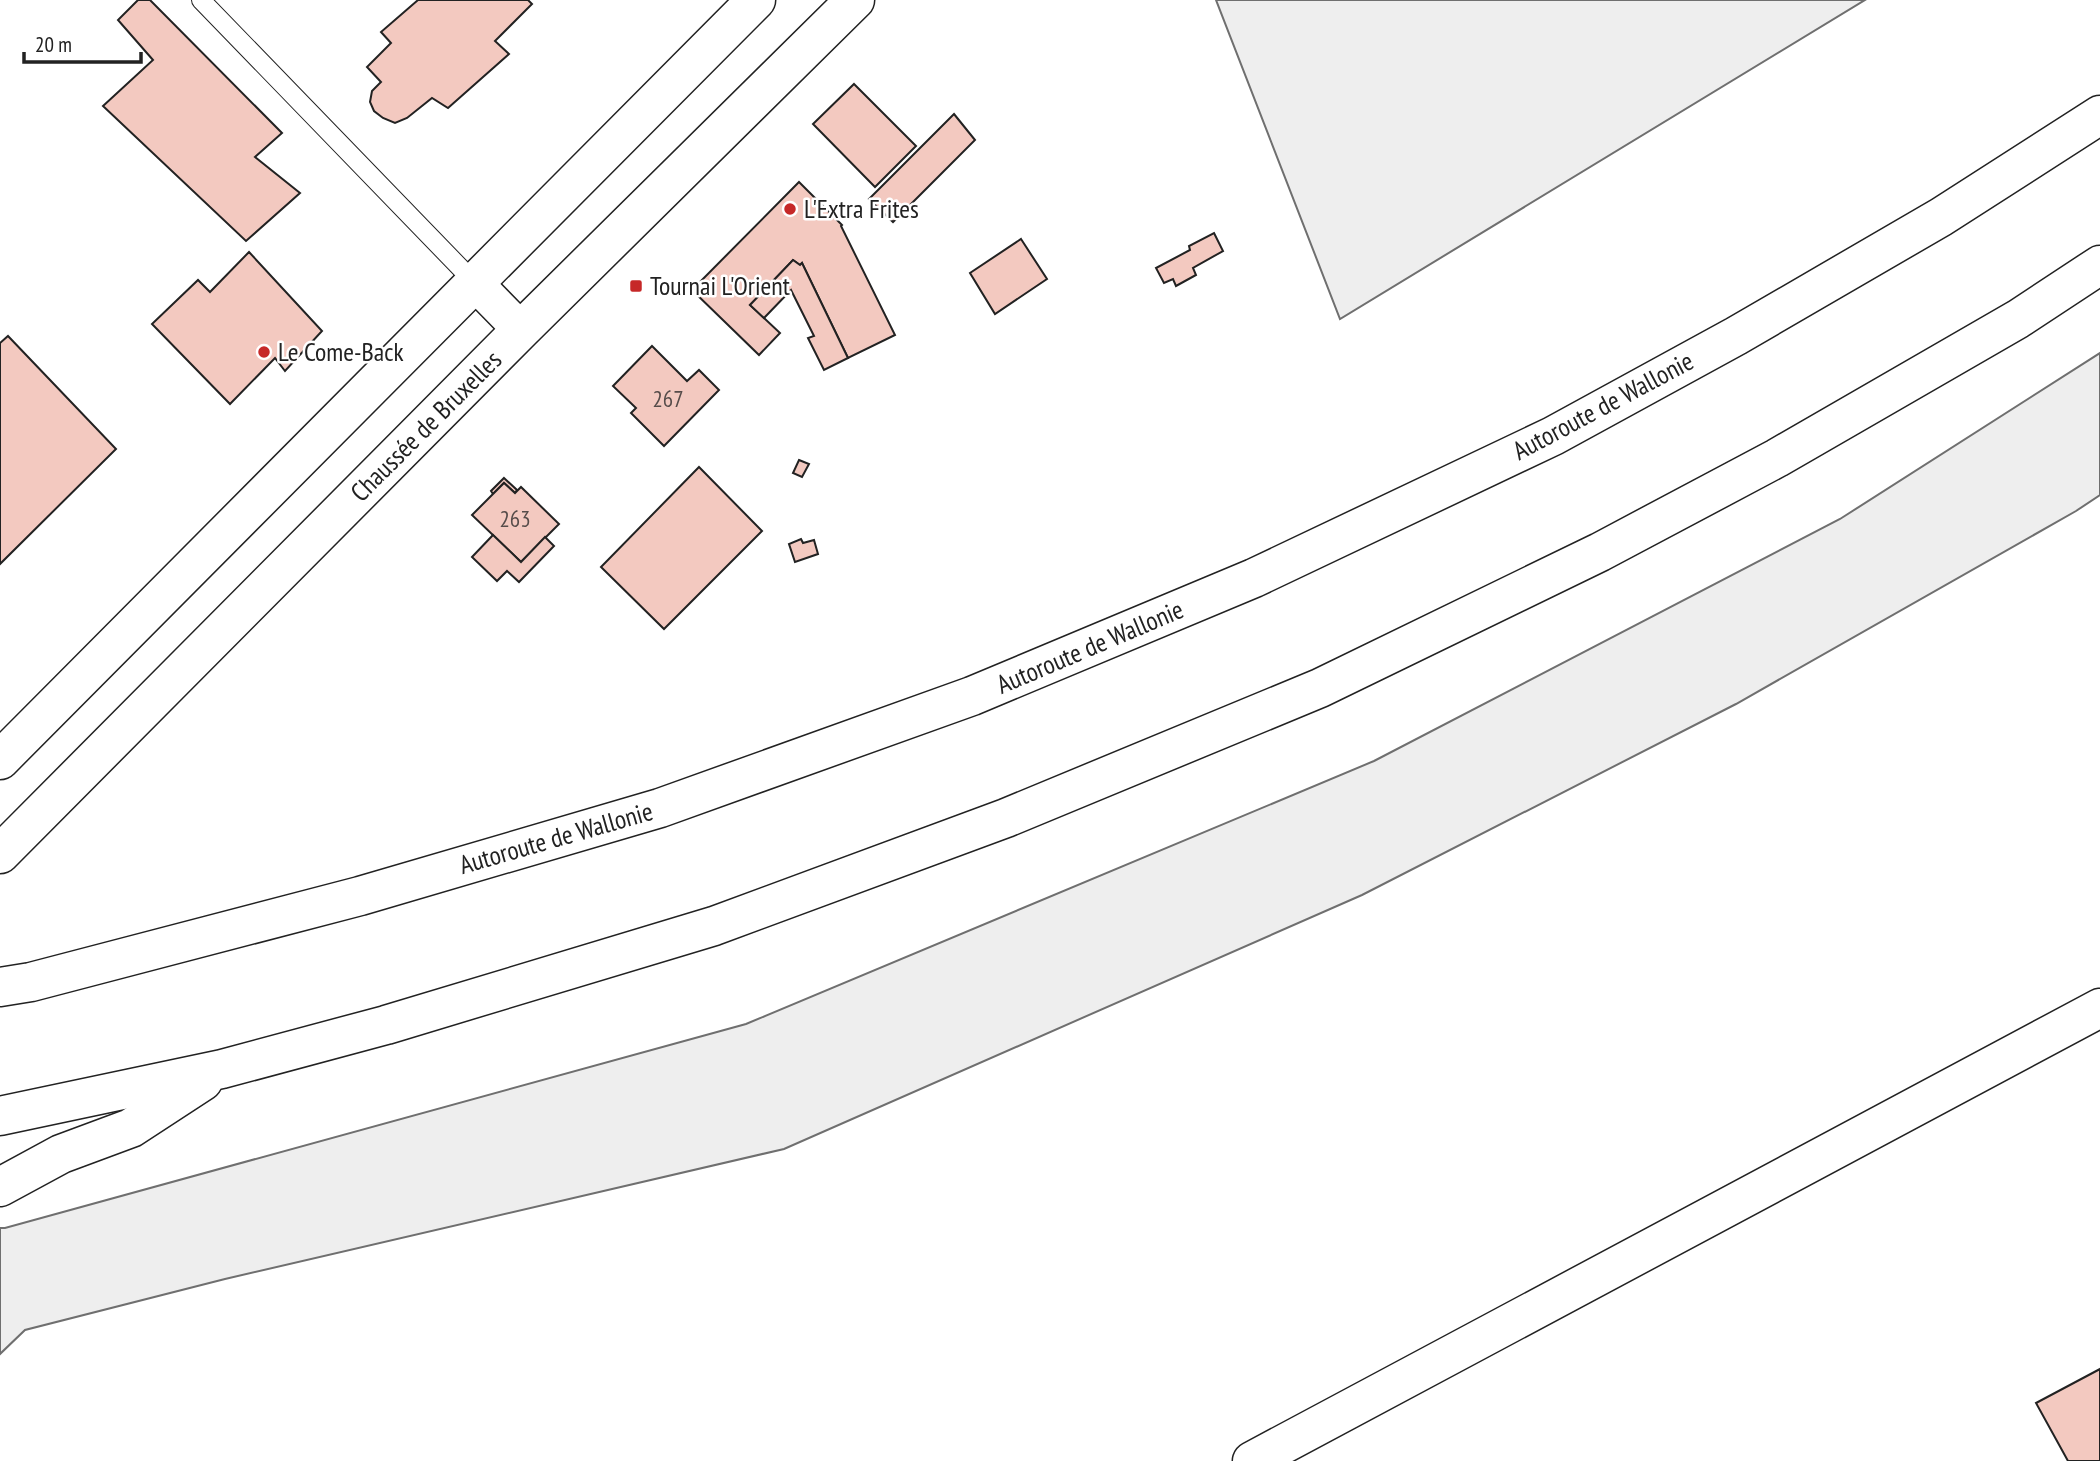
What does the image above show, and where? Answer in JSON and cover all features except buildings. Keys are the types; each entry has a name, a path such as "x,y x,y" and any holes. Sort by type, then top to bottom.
{"main road":[{"path":"0,760 756,0"},
{"name":"Chaussée de Bruxelles","path":"0,854 521,330 855,0"},
{"name":"Autoroute de Wallonie","path":"15,985 360,896 660,808 972,696 1254,578 1553,436 1736,336 1941,217 2100,115"},
{"path":"0,1116 222,1069 386,1025 715,926 1006,818 1320,688 1600,552 1777,458 2018,319 2100,265"},
{"path":"1252,1461 2100,1008"},
{"path":"0,1187 61,1154 131,1128 222,1069"}],"street":[{"path":"476,284 521,330"}],"lane":[{"path":"201,0 476,284"}],"shaded area":[{"path":"1216,0 1865,0 1340,319"},
{"path":"2100,353 2100,495 1736,704 1362,895 784,1149 225,1279 25,1330 0,1354 0,1228 746,1024 1374,761 1840,519"}],"place":[{"name":"L'Extra Frites","path":"790,209"},
{"name":"Tournai L'Orient","path":"636,286"},
{"name":"Le Come-Back","path":"264,352"}]}
